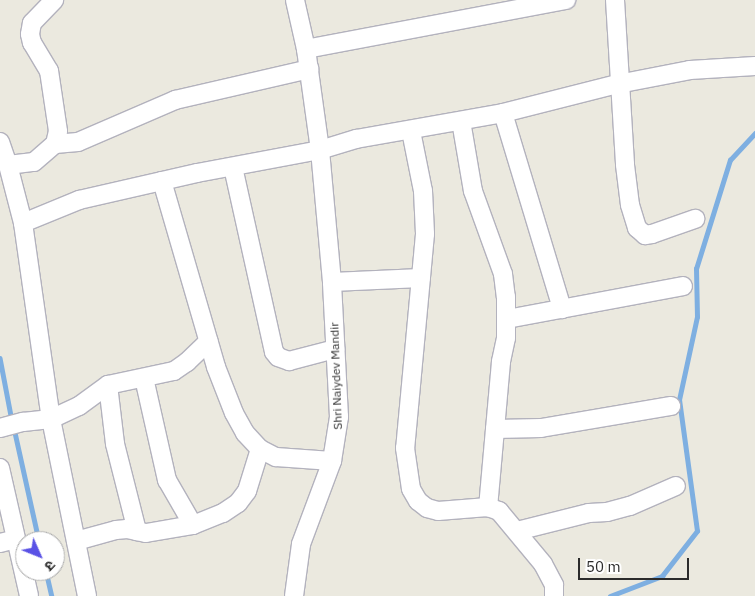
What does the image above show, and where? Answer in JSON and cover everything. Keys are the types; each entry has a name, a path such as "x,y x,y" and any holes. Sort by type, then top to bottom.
{"street":[{"path":"54,0 32,23 30,34 32,43 49,71 58,131 56,144"},
{"name":"Shri Naiydev Mandir","path":"294,596 301,544 332,461 339,417 332,282 320,150 306,49 295,0"},
{"path":"306,49 566,0"},
{"path":"615,0 618,84 627,181 630,205 636,228 645,235 652,234 695,219"},
{"path":"23,223 79,200 233,166 320,150 356,139 411,131 503,113 618,84 690,70 755,66"},
{"path":"8,165 34,162 56,144 78,142 175,100 309,69"},
{"path":"503,113 562,309"},
{"path":"461,121 473,191 503,274 507,319 488,507"},
{"path":"411,131 424,190 425,234 405,448 411,489 418,501 427,508 438,511 488,507 499,511 543,564 554,591 540,596"},
{"path":"0,142 23,223 51,419 87,596"},
{"path":"233,166 274,352 278,357 289,361 335,349"},
{"path":"162,181 209,341 234,413 244,433 260,448 276,457 332,461"},
{"path":"332,282 420,278"},
{"path":"507,319 683,286"},
{"path":"2,428 22,422 51,419 79,406 108,385 174,370 187,362 209,341"},
{"path":"144,378 167,480 192,525"},
{"path":"108,385 114,444 137,530"},
{"path":"495,429 541,428 671,406"},
{"path":"76,541 116,530 137,530 146,533 159,532 192,525 223,512 238,503 252,480 260,448"},
{"path":"0,468 8,541 29,596"},
{"path":"517,531 589,513 606,512 630,506 676,486"}],"waterway":[{"path":"610,596 662,576 697,531 679,400 697,317 696,269 730,160 755,133"},
{"path":"0,358 12,421"},
{"path":"14,428 37,531"},
{"path":"48,581 52,596"}]}
